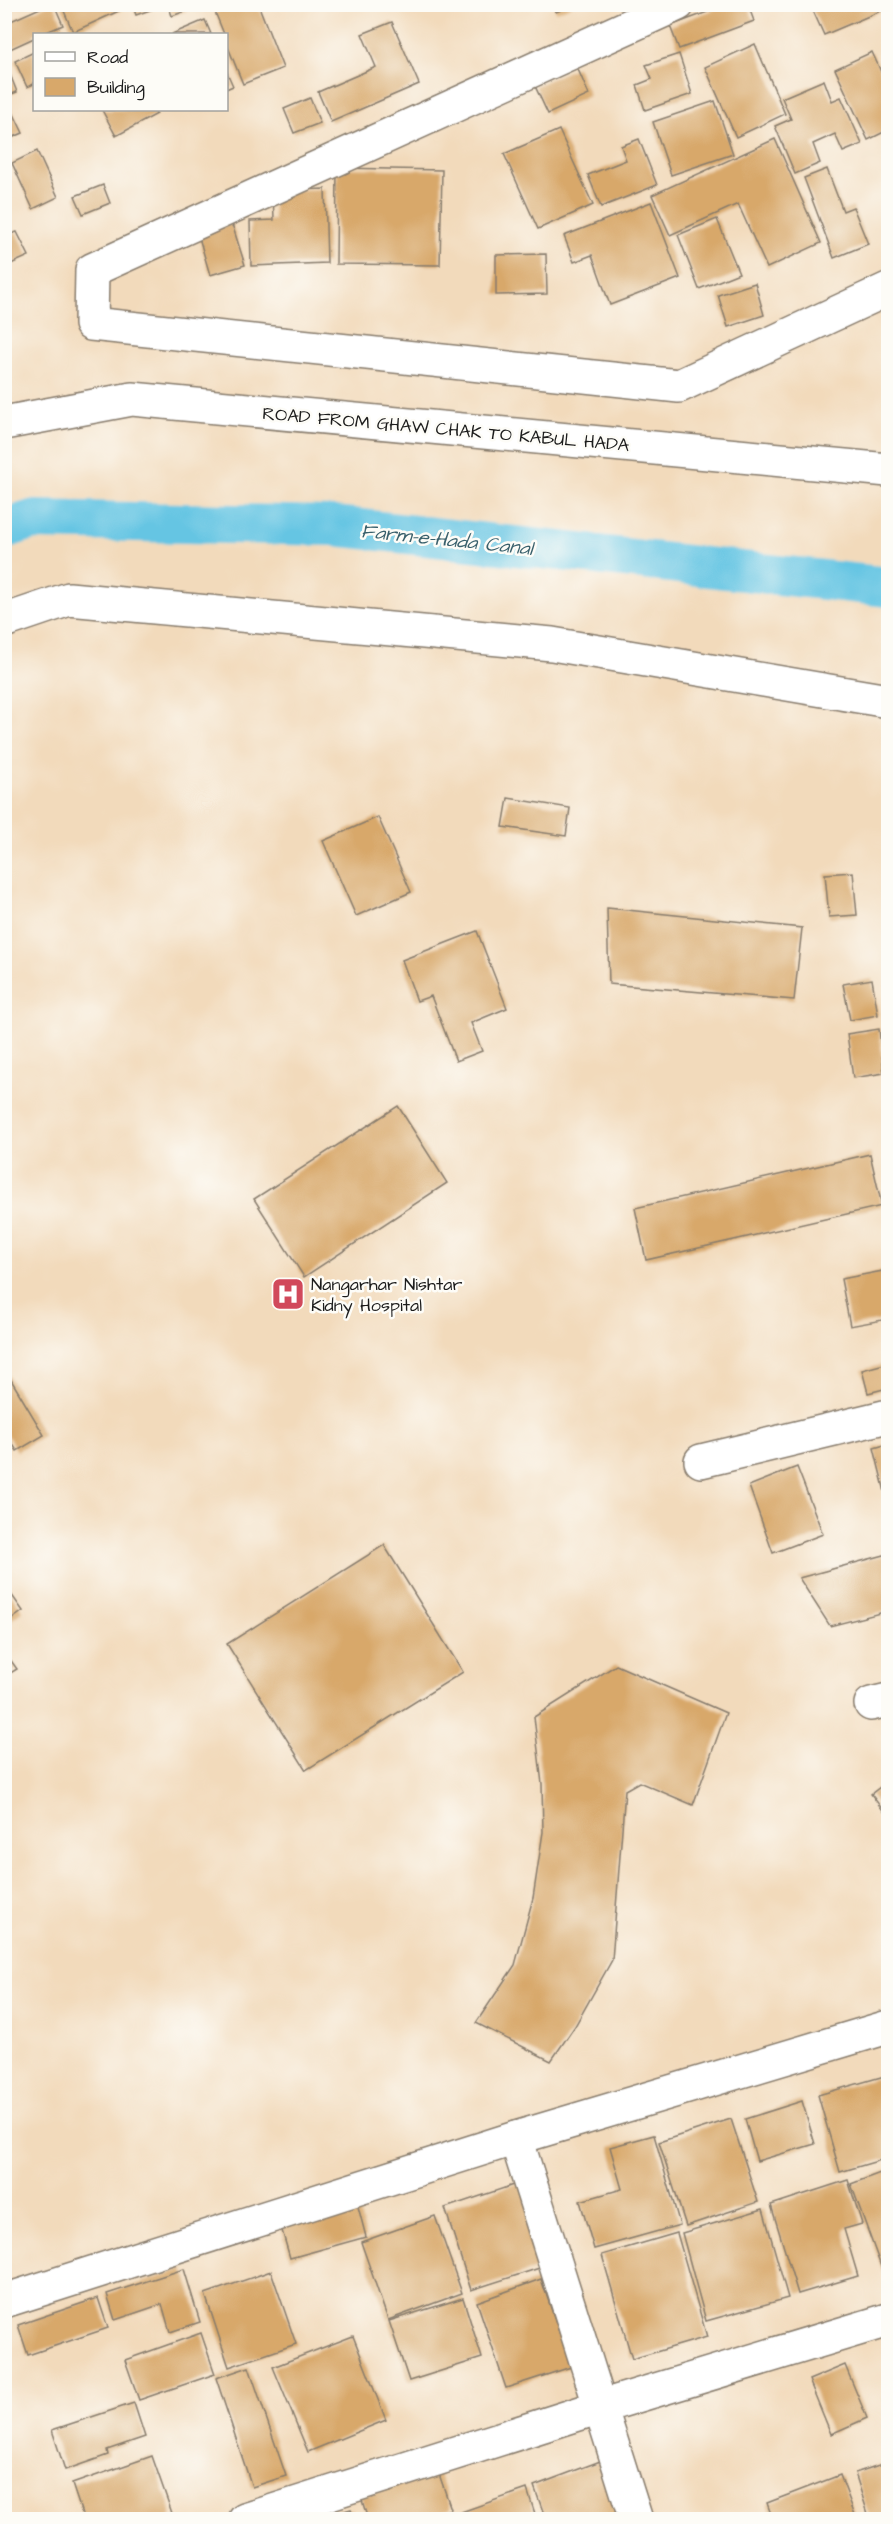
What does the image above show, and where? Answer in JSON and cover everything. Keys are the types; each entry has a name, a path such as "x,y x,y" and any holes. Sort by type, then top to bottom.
{"street":[{"path":"678,4 92,270 91,324 679,387 888,289"},
{"name":"ROAD FROM GHAW CHAK TO KABUL HADA","path":"4,423 132,399 888,470"},
{"path":"4,621 69,599 104,602 552,644 888,701"},
{"path":"701,1461 888,1416"},
{"path":"4,2301 516,2138 888,2026"},
{"path":"516,2138 636,2520"},
{"path":"245,2520 600,2407 888,2320"}],"building":[{"path":"49,4 54,4 63,25 44,33 33,33 33,38 10,49 4,38 4,24"},
{"path":"61,4 121,4 123,9 73,32"},
{"path":"132,4 164,4 164,5 136,15"},
{"path":"168,4 193,4 194,8 172,16"},
{"path":"234,4 258,4 283,68 243,84 228,47 228,33 224,33 215,12"},
{"path":"553,4 573,4 573,5 556,12"},
{"path":"810,4 881,4 883,10 824,35"},
{"path":"726,5 748,5 754,21 679,49 670,26"},
{"path":"205,20 211,33 174,33"},
{"path":"392,22 419,84 331,122 318,92 376,67 362,34"},
{"path":"755,44 785,114 736,137 705,67"},
{"path":"33,52 33,84 27,87 15,61"},
{"path":"872,52 888,87 888,130 868,140 835,69"},
{"path":"679,54 692,94 645,110 637,85 652,79 646,65"},
{"path":"4,59 17,92 4,97"},
{"path":"577,67 589,95 548,114 535,86"},
{"path":"228,75 233,86 228,88"},
{"path":"824,80 832,101 841,97 862,144 843,152 835,134 813,144 820,163 795,174 775,126 791,119 782,98"},
{"path":"310,98 320,123 294,133 284,109"},
{"path":"715,101 733,154 671,175 653,122"},
{"path":"10,106 23,133 4,141 4,109"},
{"path":"103,111 155,111 157,114 116,136"},
{"path":"559,130 593,205 538,229 504,154"},
{"path":"639,139 657,185 601,207 588,175 626,160 621,146"},
{"path":"775,139 821,243 767,268 738,204 670,235 652,195"},
{"path":"37,151 58,197 33,209 12,163"},
{"path":"337,168 442,170 440,265 336,264"},
{"path":"827,169 843,211 853,207 868,244 834,258 804,178"},
{"path":"103,185 110,203 83,214 75,196"},
{"path":"325,189 327,263 251,266 250,221 274,220 273,191"},
{"path":"651,202 680,278 610,305 592,255 574,262 564,236"},
{"path":"717,219 739,273 699,289 678,235"},
{"path":"232,224 245,265 210,275 198,234"},
{"path":"17,232 29,256 4,267 4,236"},
{"path":"546,254 547,294 496,295 496,255"},
{"path":"755,283 764,315 728,327 718,295"},
{"path":"508,798 570,808 566,836 503,827"},
{"path":"378,817 411,892 356,916 323,841"},
{"path":"853,872 857,915 829,917 825,874"},
{"path":"607,908 802,928 794,1000 609,984"},
{"path":"477,931 507,1008 471,1023 482,1051 456,1061 431,996 417,1001 402,960"},
{"path":"872,979 878,1015 850,1020 843,984"},
{"path":"879,1029 884,1073 853,1078 847,1034"},
{"path":"398,1106 447,1183 304,1277 254,1199"},
{"path":"870,1154 882,1206 646,1260 635,1208"},
{"path":"888,1270 888,1319 850,1326 841,1279"},
{"path":"888,1363 888,1388 868,1393 862,1370"},
{"path":"4,1368 44,1435 17,1451 4,1430"},
{"path":"888,1444 888,1491 885,1492 874,1448"},
{"path":"797,1467 823,1534 773,1553 749,1486"},
{"path":"384,1545 463,1672 306,1770 227,1644"},
{"path":"888,1554 888,1611 830,1626 799,1578"},
{"path":"4,1584 23,1611 4,1625"},
{"path":"4,1651 17,1669 4,1677"},
{"path":"616,1665 726,1713 693,1805 639,1782 625,1790 612,1960 575,2026 551,2061 476,2023 515,1965 533,1898 543,1832 542,1784 534,1717"},
{"path":"888,1781 888,1817 871,1794"},
{"path":"888,2075 888,2158 840,2172 818,2095"},
{"path":"802,2101 815,2144 757,2161 745,2119"},
{"path":"731,2119 758,2202 686,2226 659,2142"},
{"path":"654,2135 680,2225 594,2249 580,2201 622,2189 610,2147"},
{"path":"888,2170 888,2273 884,2275 851,2184"},
{"path":"848,2180 862,2224 844,2229 858,2276 798,2294 771,2205"},
{"path":"525,2181 552,2264 471,2290 445,2208"},
{"path":"355,2195 366,2237 290,2258 281,2227"},
{"path":"763,2209 788,2298 706,2321 682,2233"},
{"path":"435,2216 462,2293 388,2320 361,2242"},
{"path":"677,2233 707,2337 632,2359 602,2255"},
{"path":"184,2269 200,2322 170,2332 162,2304 115,2320 107,2294"},
{"path":"271,2271 296,2344 229,2367 205,2294"},
{"path":"541,2279 571,2367 506,2388 477,2302"},
{"path":"98,2298 108,2328 28,2355 18,2325"},
{"path":"463,2298 482,2358 409,2381 389,2321"},
{"path":"201,2333 215,2374 139,2400 125,2360"},
{"path":"353,2336 386,2420 308,2452 273,2367"},
{"path":"845,2365 867,2418 831,2434 809,2380"},
{"path":"249,2367 286,2476 252,2487 216,2378"},
{"path":"888,2394 888,2411 883,2397"},
{"path":"134,2403 145,2437 107,2450 108,2455 65,2470 52,2430"},
{"path":"152,2456 173,2516 163,2520 84,2520 72,2484"},
{"path":"603,2460 625,2520 546,2520 534,2486"},
{"path":"888,2462 888,2520 870,2520 855,2473"},
{"path":"438,2471 451,2509 420,2520 368,2520 361,2497"},
{"path":"840,2475 857,2520 773,2520 767,2503"},
{"path":"527,2489 537,2520 448,2520 447,2517"},
{"path":"351,2509 354,2520 317,2520 317,2519"}],"waterway":[{"name":"Farm-e-Hada Canal","path":"4,529 32,520 334,526 888,587"}],"place":[{"name":"Nangarhar Nishtar Kidny Hospital","path":"288,1294"}]}
